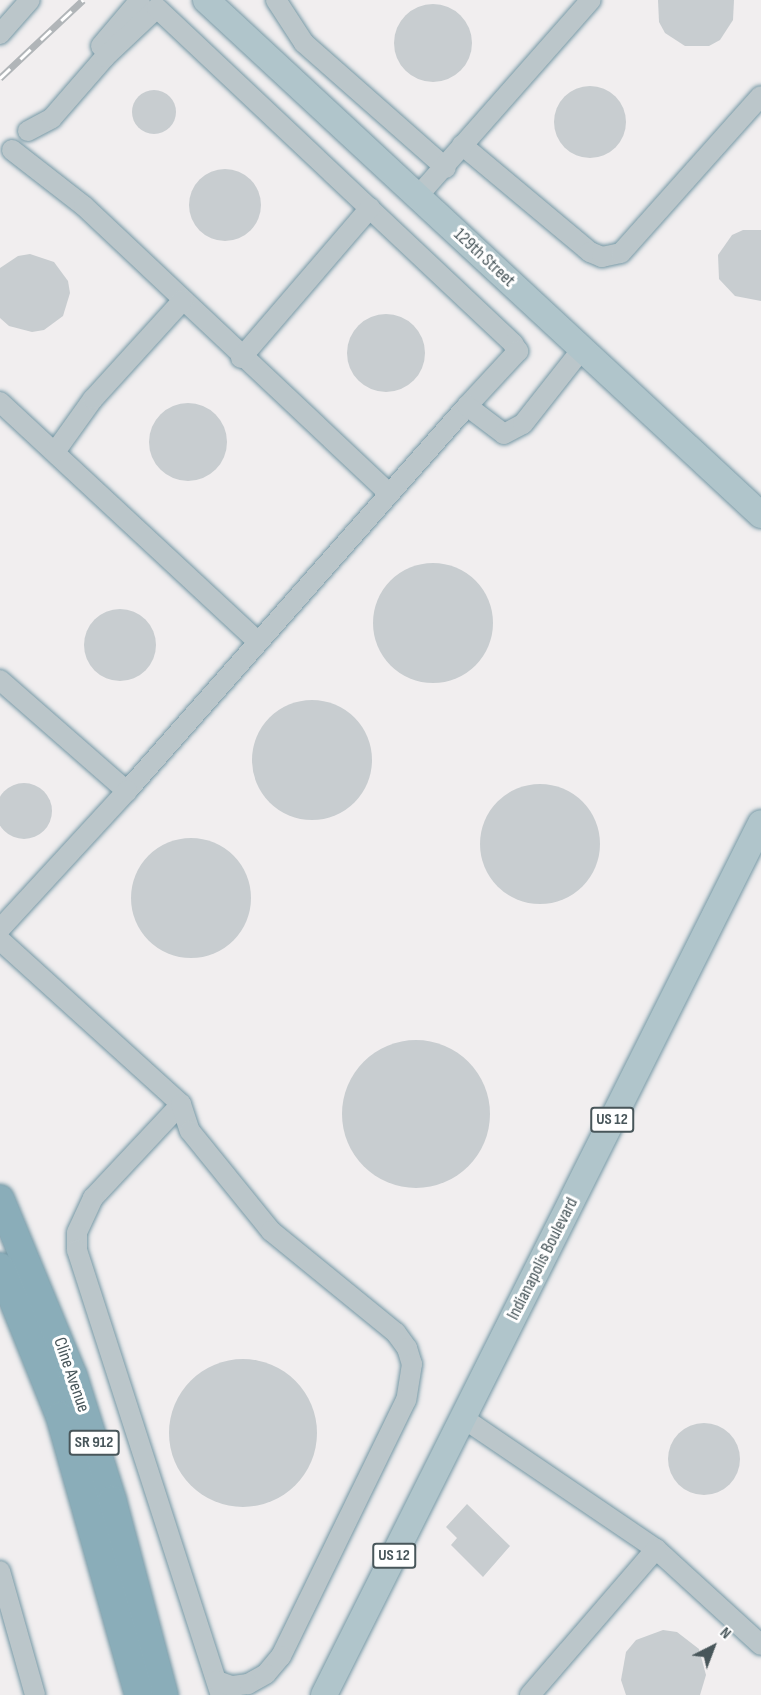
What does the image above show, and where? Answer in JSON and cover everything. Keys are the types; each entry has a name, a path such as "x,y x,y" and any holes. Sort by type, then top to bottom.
{"highway":[{"name":"Cline Avenue","path":"0,1199 73,1376 112,1500 164,1695"},
{"name":"Cline Avenue","path":"0,1267 60,1416 139,1695"}],"main road":[{"name":"129th Street","path":"207,0 761,515"},
{"name":"Indianapolis Boulevard","path":"324,1695 761,823"}],"lane":[{"path":"0,34 30,0"},
{"path":"140,0 6,157 84,206 241,358 389,493"},
{"path":"276,0 304,43 446,168"},
{"path":"418,196 446,168 462,145 591,0"},
{"path":"0,929 127,791 389,493 518,351 482,310 157,8 105,57 52,118 28,131"},
{"path":"462,145 590,252 602,257 621,254 761,96"},
{"path":"241,358 370,208"},
{"path":"55,452 107,382 183,300"},
{"path":"467,406 504,434 523,424 582,349"},
{"path":"0,402 258,642"},
{"path":"0,680 127,791"},
{"path":"0,940 181,1104 190,1131 271,1230 396,1333 407,1348 412,1364 406,1400 281,1656 266,1674 248,1684 219,1688 77,1250 77,1233 93,1198 181,1104"},
{"path":"463,1418 656,1549 761,1645"},
{"path":"530,1695 656,1549"},
{"path":"0,1572 35,1695"}],"building":[{"path":"658,0 734,0 733,20 720,40 709,46 685,46 665,33 659,22"},
{"path":"433,4 448,7 461,15 469,28 472,43 469,58 461,71 448,79 433,82 418,79 405,71 397,58 394,43 397,28 405,15 418,7"},
{"path":"590,86 610,92 620,102 626,122 620,142 610,152 590,158 570,152 560,142 554,122 560,102 570,92"},
{"path":"154,90 162,91 170,96 175,104 175,120 170,128 162,133 154,134 146,133 138,128 133,120 132,112 133,104 138,96 146,91"},
{"path":"225,169 245,175 255,185 261,205 255,225 245,235 225,241 205,235 195,225 189,205 195,185 205,175"},
{"path":"743,230 761,230 761,301 735,296 719,279 718,255 732,235"},
{"path":"30,254 54,262 68,281 70,293 63,316 44,330 32,332 9,326 0,318 0,268 18,256"},
{"path":"386,314 401,317 414,325 422,338 425,353 422,368 414,381 401,389 386,392 371,389 358,381 350,368 347,353 350,338 358,325 371,317"},
{"path":"188,403 203,406 216,414 224,427 227,442 224,457 216,470 203,478 188,481 173,478 160,470 152,457 149,442 152,427 160,414 173,406"},
{"path":"433,563 456,568 475,581 488,600 493,623 488,646 475,665 456,678 433,683 410,678 391,665 378,646 373,623 378,600 391,581 410,568"},
{"path":"120,609 140,615 150,625 156,645 150,665 140,675 120,681 100,675 90,665 84,645 90,625 100,615"},
{"path":"312,700 335,705 354,718 367,737 372,760 367,783 354,802 335,815 312,820 289,815 270,802 257,783 252,760 257,737 270,718 289,705"},
{"path":"24,783 35,785 44,791 50,800 52,811 50,822 44,831 35,837 24,839 13,837 4,831 -2,822 -4,811 -2,800 4,791 13,785"},
{"path":"540,784 563,789 582,802 595,821 600,844 595,867 582,886 563,899 540,904 517,899 498,886 485,867 480,844 485,821 498,802 517,789"},
{"path":"191,838 214,843 233,856 246,875 251,898 246,921 233,940 214,953 191,958 168,953 149,940 136,921 131,898 136,875 149,856 168,843"},
{"path":"416,1040 444,1046 468,1062 484,1086 490,1114 484,1142 468,1166 444,1182 416,1188 388,1182 364,1166 348,1142 342,1114 348,1086 364,1062 388,1046"},
{"path":"243,1359 271,1365 295,1381 311,1405 317,1433 311,1461 295,1485 271,1501 243,1507 215,1501 191,1485 175,1461 169,1433 175,1405 191,1381 215,1365"},
{"path":"704,1423 724,1429 734,1439 740,1459 734,1479 724,1489 704,1495 684,1489 674,1479 668,1459 674,1439 684,1429"},
{"path":"467,1504 510,1546 483,1577 451,1545 457,1538 446,1527"},
{"path":"663,1630 677,1632 699,1649 706,1675 700,1695 626,1695 621,1680 626,1652 636,1640"}],"railway":[{"path":"0,78 83,0"}]}
